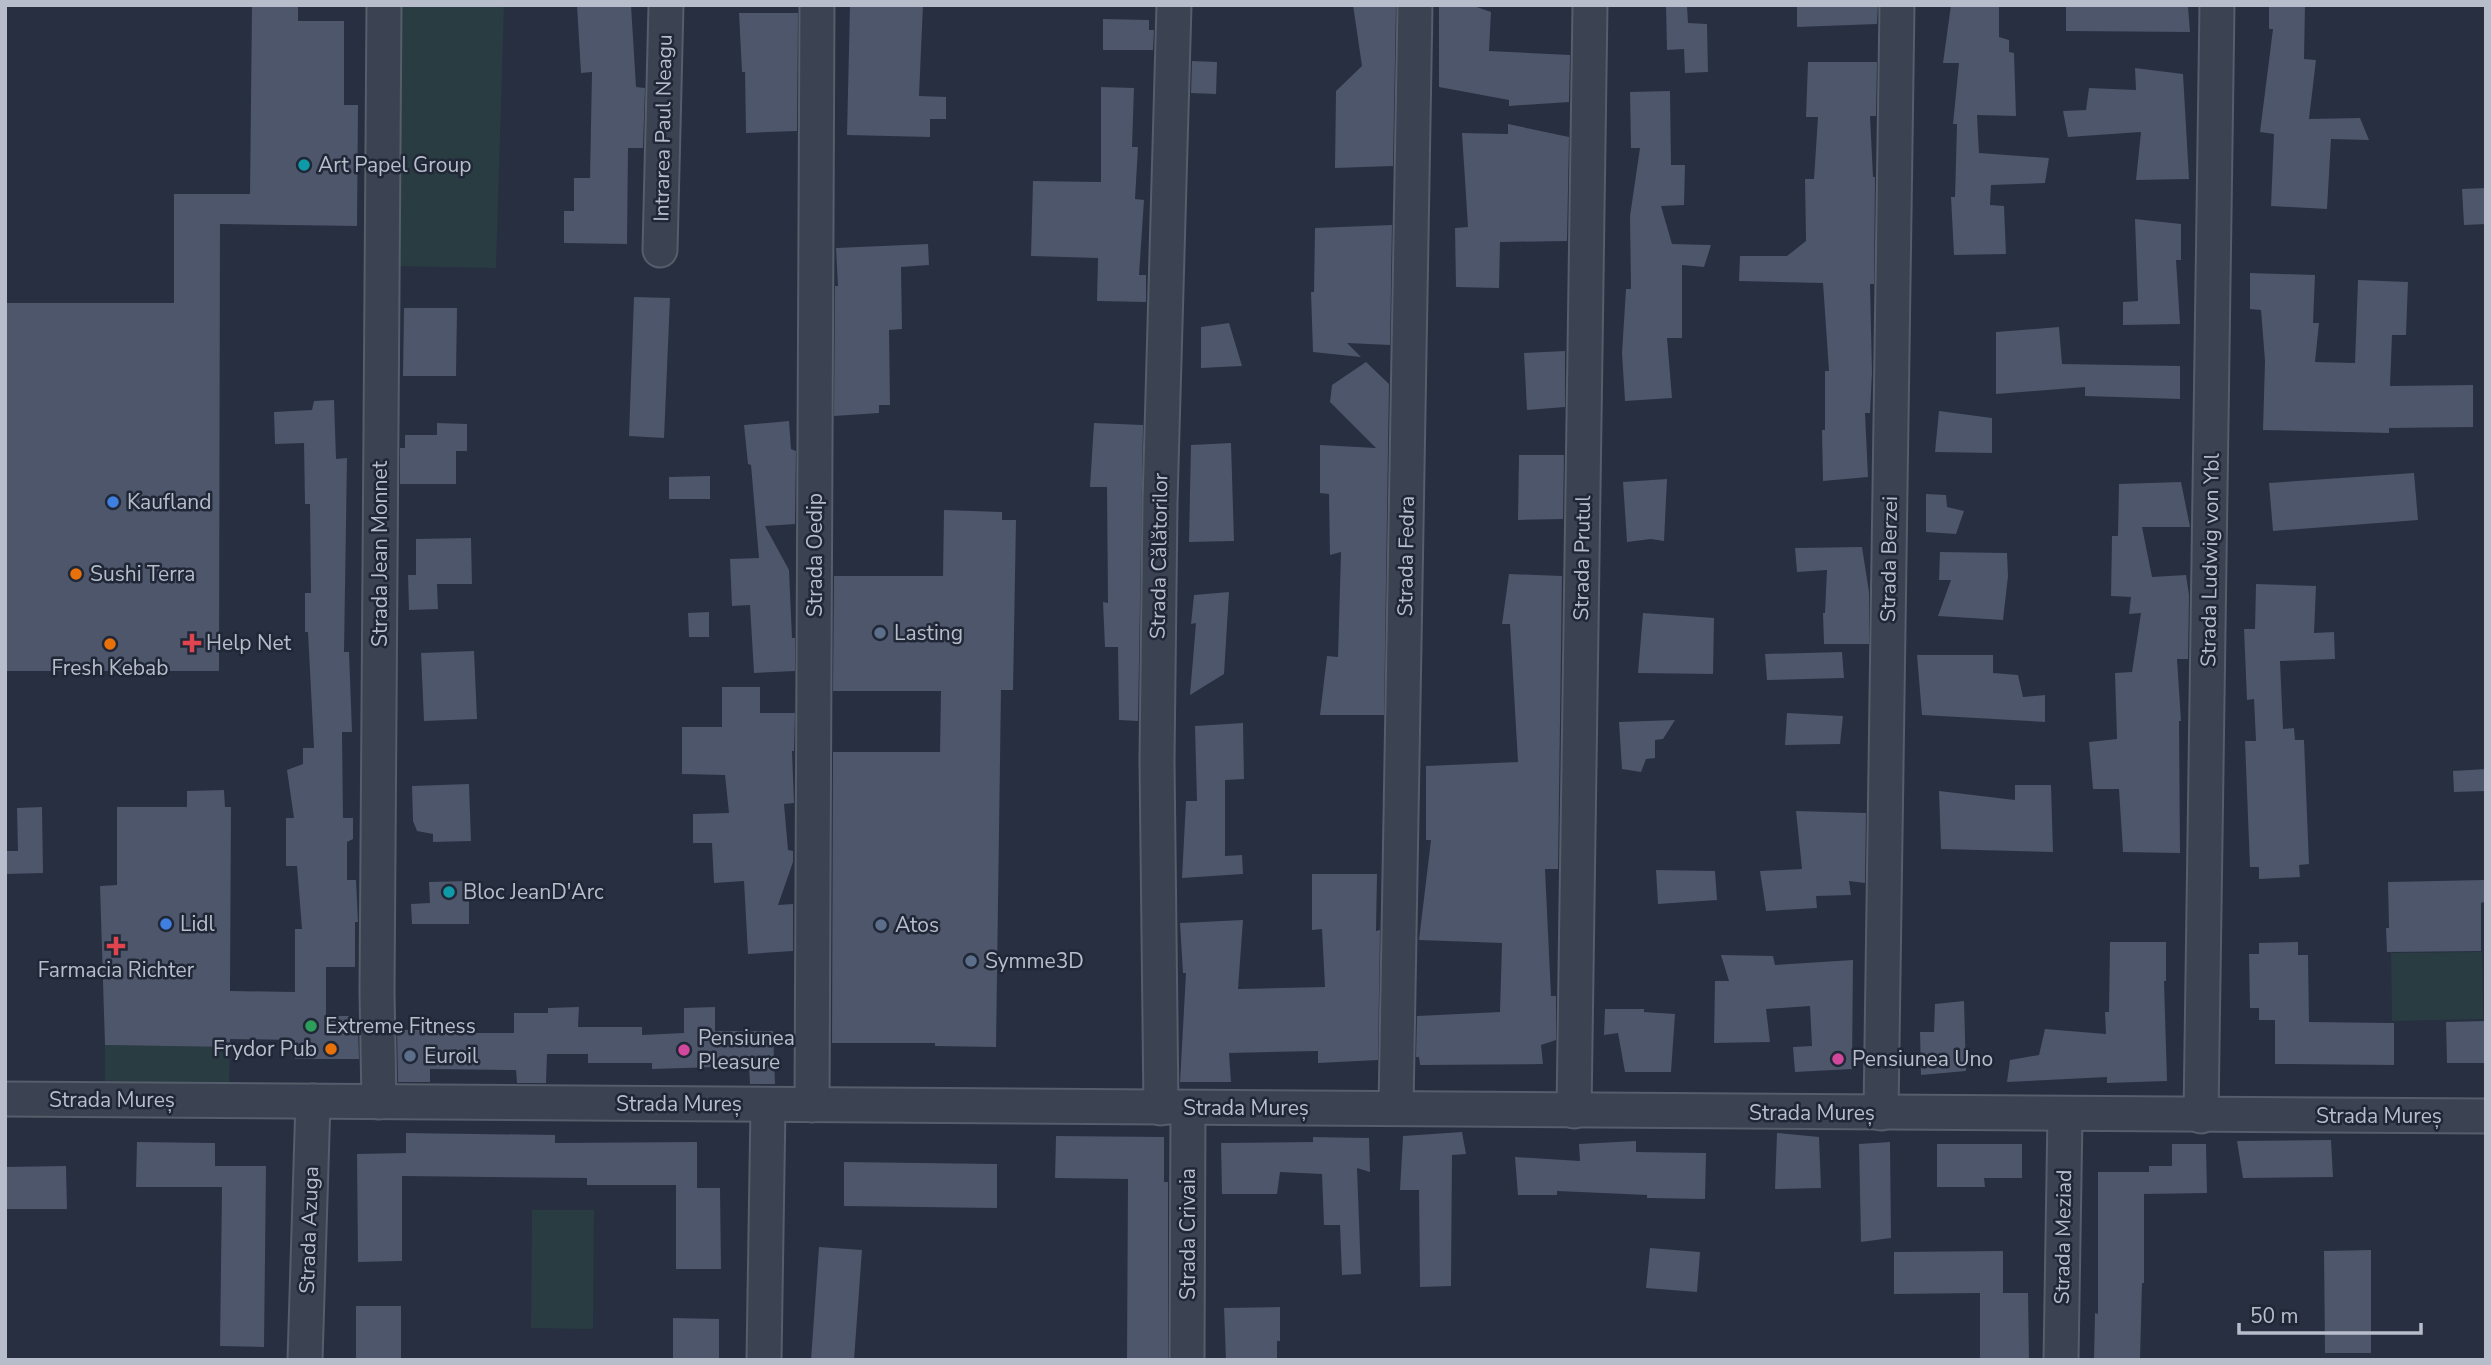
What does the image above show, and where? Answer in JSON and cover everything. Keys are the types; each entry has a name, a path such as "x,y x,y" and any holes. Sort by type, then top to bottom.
{"street":[{"name":"Strada Jean Monnet","path":"379,1102 377,978 384,5"},
{"name":"Intrarea Paul Neagu","path":"660,250 666,5"},
{"name":"Strada Oedip","path":"812,1105 817,5"},
{"name":"Strada Călătorilor","path":"1174,5 1159,515 1157,761 1175,1108"},
{"name":"Strada Fedra","path":"1396,1107 1415,5"},
{"name":"Strada Prutul","path":"1574,1111 1590,5"},
{"name":"Strada Berzei","path":"1881,1113 1897,5"},
{"name":"Strada Ludwig von Ybl","path":"2201,1116 2217,5"},
{"name":"Strada Mureș","path":"5,1099 2486,1116"},
{"name":"Strada Azuga","path":"305,1360 313,1101"},
{"path":"764,1360 768,1105"},
{"name":"Strada Crivaia","path":"1175,1108 1187,1360"},
{"name":"Strada Meziad","path":"2061,1360 2065,1115"}],"shaded area":[{"path":"396,5 504,5 496,268 393,266"},
{"path":"2482,952 2483,1019 2392,1021 2391,953"},
{"path":"105,1045 230,1047 229,1087 105,1086"},
{"path":"532,1210 594,1210 593,1329 531,1328"}],"building":[{"name":"Kaufland","path":"252,5 298,5 298,21 344,21 344,105 358,105 357,226 220,224 219,671 7,671 7,303 174,303 174,194 250,194"},
{"path":"577,5 631,5 636,87 645,88 643,148 628,148 627,244 564,243 564,211 574,211 574,178 590,178 592,72 581,73"},
{"path":"850,5 923,5 919,96 946,97 946,119 930,119 930,137 847,135"},
{"path":"1353,5 1396,5 1393,166 1335,168 1336,91 1362,66"},
{"path":"1439,5 1471,5 1491,12 1489,51 1570,55 1569,102 1509,106 1509,100 1439,87"},
{"path":"1666,5 1687,5 1688,23 1707,24 1708,72 1685,73 1684,49 1667,50"},
{"path":"1797,5 1878,5 1877,24 1797,27"},
{"path":"1951,5 1999,5 1999,37 2009,40 2009,52 2014,53 2016,116 1977,115 1979,153 2049,158 2045,183 1991,185 1990,205 2004,206 2006,254 1954,255 1951,197 1955,197 1957,124 1953,124 1959,63 1943,63"},
{"path":"2066,5 2188,7 2190,32 2066,31"},
{"path":"2269,5 2305,5 2304,59 2316,60 2309,119 2360,118 2369,140 2331,139 2327,209 2271,206 2274,134 2260,132 2273,29 2269,29"},
{"path":"739,13 798,13 797,131 746,133 745,72 742,72"},
{"path":"1103,19 1149,20 1149,30 1154,30 1153,50 1103,50"},
{"path":"1192,61 1217,62 1216,94 1191,93"},
{"path":"1808,62 1877,62 1876,116 1870,116 1875,177 1874,284 1870,284 1872,372 1870,413 1865,413 1868,477 1823,481 1825,371 1829,371 1823,283 1739,281 1740,256 1787,256 1806,241 1805,179 1814,179 1818,117 1806,117"},
{"path":"2135,68 2183,74 2189,179 2136,180 2141,132 2068,137 2063,111 2086,110 2089,88 2136,90"},
{"path":"1101,87 1134,88 1132,147 1138,147 1135,199 1144,200 1139,275 1146,275 1146,302 1097,301 1098,258 1031,256 1033,181 1101,182"},
{"path":"1670,91 1671,165 1685,165 1684,205 1661,206 1672,244 1711,245 1704,267 1682,265 1682,338 1667,338 1672,398 1625,401 1622,353 1626,289 1631,289 1630,216 1640,148 1631,148 1630,92"},
{"path":"1508,124 1569,137 1567,241 1500,242 1499,288 1456,287 1455,228 1468,227 1462,133 1508,134"},
{"path":"2486,188 2486,224 2464,225 2462,189"},
{"path":"2135,219 2181,224 2181,260 2176,260 2180,324 2123,325 2123,302 2138,301"},
{"path":"1392,225 1390,345 1347,343 1361,357 1313,352 1311,292 1314,292 1315,228"},
{"path":"928,244 929,265 901,267 902,329 889,330 890,405 879,405 879,413 834,416 835,286 838,286 836,248"},
{"path":"2250,273 2315,275 2313,323 2319,323 2315,362 2355,363 2358,280 2408,282 2406,335 2392,335 2390,386 2473,385 2473,427 2389,428 2389,433 2263,430 2265,361 2261,310 2250,309"},
{"path":"634,297 670,298 664,438 629,436"},
{"path":"404,308 457,308 456,376 403,376"},
{"path":"1229,323 1242,366 1201,368 1201,327"},
{"path":"2059,327 2062,364 2180,366 2180,399 2085,396 2085,387 1996,394 1996,332"},
{"path":"1565,351 1565,407 1527,410 1524,353"},
{"path":"1366,362 1389,384 1384,715 1320,715 1327,656 1338,657 1341,552 1330,555 1329,494 1320,493 1320,445 1376,448 1330,402 1332,385"},
{"path":"334,400 336,459 347,458 344,652 349,652 352,732 342,732 343,818 353,818 353,839 347,842 347,880 356,880 358,922 355,922 355,967 326,967 326,1016 354,1016 354,1029 358,1029 359,1059 295,1059 295,1040 230,1039 230,1047 105,1045 100,886 117,885 117,807 187,807 187,791 224,790 225,807 231,807 230,991 295,992 295,929 302,929 297,866 286,866 286,818 294,818 287,770 303,764 303,748 314,748 308,632 305,632 305,593 311,593 310,504 305,504 304,443 275,444 274,412 312,410 314,401"},
{"path":"1939,411 1992,418 1992,453 1935,452"},
{"path":"789,421 791,449 796,451 795,524 765,526 789,570 795,671 754,673 750,605 732,606 730,559 759,558 751,465 748,464 744,425"},
{"path":"437,423 467,424 467,451 456,451 456,484 400,484 400,448 405,448 405,435 437,435"},
{"path":"1094,423 1143,425 1138,721 1119,720 1118,647 1105,647 1103,602 1108,603 1107,487 1090,487"},
{"path":"1231,443 1234,541 1189,542 1191,445"},
{"path":"1519,455 1564,455 1563,519 1518,520"},
{"path":"2414,473 2418,520 2273,531 2269,483"},
{"path":"710,476 710,499 669,499 669,477"},
{"path":"1667,479 1664,541 1651,539 1627,542 1623,482"},
{"path":"2181,482 2190,527 2142,527 2152,577 2186,575 2189,595 2188,659 2177,659 2181,721 2180,853 2123,852 2119,789 2093,789 2089,742 2117,739 2115,673 2132,672 2141,613 2129,614 2131,597 2111,596 2112,536 2118,536 2119,484"},
{"path":"1926,494 1946,495 1947,507 1964,511 1956,534 1926,532"},
{"path":"944,510 1002,512 1002,520 1016,520 1013,690 1001,690 996,1047 935,1046 935,1043 832,1043 833,752 940,752 941,691 833,691 834,576 943,576"},
{"path":"471,538 472,584 437,584 438,609 409,610 408,575 416,575 416,539"},
{"path":"1862,547 1869,592 1869,644 1824,644 1823,613 1827,570 1797,572 1795,548"},
{"path":"1940,552 2007,553 2008,576 2003,620 1938,616 1951,580 1939,580"},
{"path":"1509,574 1562,576 1558,869 1545,869 1551,996 1556,996 1556,1040 1541,1045 1543,1064 1420,1065 1419,1057 1416,1057 1417,1016 1500,1012 1502,943 1419,940 1431,840 1426,840 1426,766 1518,762 1510,624 1502,624"},
{"path":"2256,584 2316,586 2314,633 2334,632 2335,659 2280,661 2283,729 2294,728 2295,740 2304,740 2309,864 2299,865 2300,877 2259,879 2259,867 2250,867 2245,741 2256,741 2254,699 2247,700 2244,629 2255,629"},
{"path":"1229,592 1224,674 1190,695 1196,623 1191,624 1194,595"},
{"path":"709,612 709,637 689,637 688,613"},
{"path":"1643,613 1714,618 1713,674 1638,673"},
{"path":"474,651 477,719 424,721 421,653"},
{"path":"1842,652 1844,678 1767,680 1765,654"},
{"path":"1917,655 1993,655 1993,673 2018,675 2023,697 2045,695 2045,722 1922,715"},
{"path":"722,687 760,687 760,713 795,713 792,751 794,803 784,804 788,850 793,851 793,862 778,905 793,904 793,951 748,954 744,881 714,883 712,843 693,843 693,814 729,813 725,775 682,774 682,727 722,727"},
{"path":"1787,713 1843,716 1840,744 1785,745"},
{"path":"1675,720 1663,739 1655,740 1655,758 1646,759 1641,772 1622,769 1619,722"},
{"path":"1243,723 1244,779 1225,780 1225,856 1242,855 1243,874 1182,878 1186,801 1197,801 1195,726"},
{"path":"2486,769 2486,791 2454,792 2453,771"},
{"path":"469,784 471,841 433,842 433,834 417,831 413,821 412,786"},
{"path":"2015,785 2051,785 2053,852 1941,849 1939,791 2015,800"},
{"path":"42,807 43,873 5,874 5,851 18,851 17,808"},
{"path":"1796,811 1866,813 1865,883 1849,881 1851,895 1816,896 1817,908 1766,911 1760,871 1802,869"},
{"path":"1656,870 1715,871 1717,900 1658,904"},
{"path":"1312,874 1377,874 1376,931 1380,930 1378,1060 1318,1063 1318,1051 1229,1053 1231,1082 1180,1082 1186,973 1183,973 1180,923 1243,920 1238,989 1325,987 1322,929 1312,930"},
{"path":"2484,880 2481,951 2387,952 2388,882"},
{"name":"Bloc JeanD'Arc","path":"469,881 469,924 412,924 411,904 430,903 429,882"},
{"path":"2110,942 2166,942 2164,981 2167,1081 2107,1083 2107,1077 2007,1082 2010,1060 2039,1055 2045,1029 2106,1034"},
{"path":"2298,942 2298,955 2308,955 2309,1022 2394,1023 2394,1065 2275,1064 2275,1020 2259,1020 2259,1008 2250,1008 2249,954 2259,954 2259,943"},
{"path":"1721,955 1773,956 1775,965 1853,960 1852,1069 1795,1072 1793,1047 1812,1046 1810,1006 1766,1009 1770,1042 1714,1043 1715,981 1729,981"},
{"path":"1964,1001 1966,1071 1921,1075 1920,1032 1934,1032 1935,1004"},
{"path":"579,1007 578,1027 642,1027 642,1035 684,1033 684,1008 715,1007 715,1031 773,1031 775,1084 750,1084 749,1066 652,1069 652,1063 588,1063 588,1054 547,1054 546,1083 517,1083 516,1070 430,1069 430,1082 398,1082 397,1030 431,1030 431,1033 514,1033 514,1013 548,1013 548,1008"},
{"path":"1605,1009 1644,1009 1644,1012 1675,1014 1671,1072 1625,1072 1618,1033 1604,1035"},
{"path":"2486,1021 2486,1063 2447,1063 2446,1022"},
{"path":"1462,1132 1466,1154 1452,1155 1451,1286 1420,1287 1419,1190 1400,1190 1403,1136"},
{"path":"406,1133 555,1135 555,1143 697,1142 697,1188 720,1188 721,1269 676,1269 676,1185 587,1185 587,1178 402,1176 402,1261 358,1262 357,1154 406,1153"},
{"path":"1777,1133 1819,1137 1821,1188 1775,1189"},
{"path":"1056,1136 1164,1137 1164,1182 1168,1182 1168,1360 1127,1360 1128,1179 1055,1178"},
{"path":"1313,1137 1369,1138 1370,1172 1357,1168 1361,1274 1342,1275 1340,1225 1324,1225 1322,1174 1280,1172 1277,1194 1222,1194 1221,1143 1313,1142"},
{"path":"2331,1140 2333,1177 2243,1178 2237,1141"},
{"path":"1636,1141 1636,1152 1706,1153 1705,1199 1647,1198 1647,1195 1557,1191 1557,1195 1518,1195 1515,1157 1580,1161 1579,1144"},
{"path":"137,1142 215,1143 215,1166 266,1166 264,1347 220,1346 222,1187 136,1187"},
{"path":"1890,1142 1891,1238 1861,1242 1859,1144"},
{"path":"1937,1144 2022,1144 2022,1178 1984,1178 1985,1187 1937,1187"},
{"path":"2172,1144 2206,1144 2207,1193 2144,1194 2144,1283 2140,1360 2094,1360 2095,1313 2098,1314 2098,1172 2149,1172 2149,1166 2172,1166"},
{"path":"844,1162 997,1164 997,1208 844,1206"},
{"path":"66,1166 67,1209 5,1209 5,1167"},
{"path":"819,1247 862,1250 854,1360 811,1360"},
{"path":"1650,1248 1700,1252 1697,1292 1646,1288"},
{"path":"2371,1250 2371,1353 2325,1353 2324,1251"},
{"path":"2003,1251 2003,1293 2028,1293 2029,1360 1980,1360 1980,1293 1894,1294 1894,1252"},
{"path":"356,1306 401,1306 401,1360 356,1360"},
{"path":"1280,1307 1277,1360 1226,1360 1224,1308"},
{"path":"673,1318 719,1319 719,1360 673,1360"}],"place":[{"name":"Art Papel Group","path":"304,165"},
{"name":"Kaufland","path":"113,502"},
{"name":"Sushi Terra","path":"76,574"},
{"name":"Lasting","path":"880,633"},
{"name":"Help Net","path":"192,643"},
{"name":"Fresh Kebab","path":"110,644"},
{"name":"Bloc JeanD'Arc","path":"449,892"},
{"name":"Lidl","path":"166,924"},
{"name":"Atos","path":"881,925"},
{"name":"Farmacia Richter","path":"116,946"},
{"name":"Symme3D","path":"971,961"},
{"name":"Extreme Fitness","path":"311,1026"},
{"name":"Frydor Pub","path":"331,1049"},
{"name":"Pensiunea Pleasure","path":"684,1050"},
{"name":"Euroil","path":"410,1056"},
{"name":"Pensiunea Uno","path":"1838,1059"}]}
